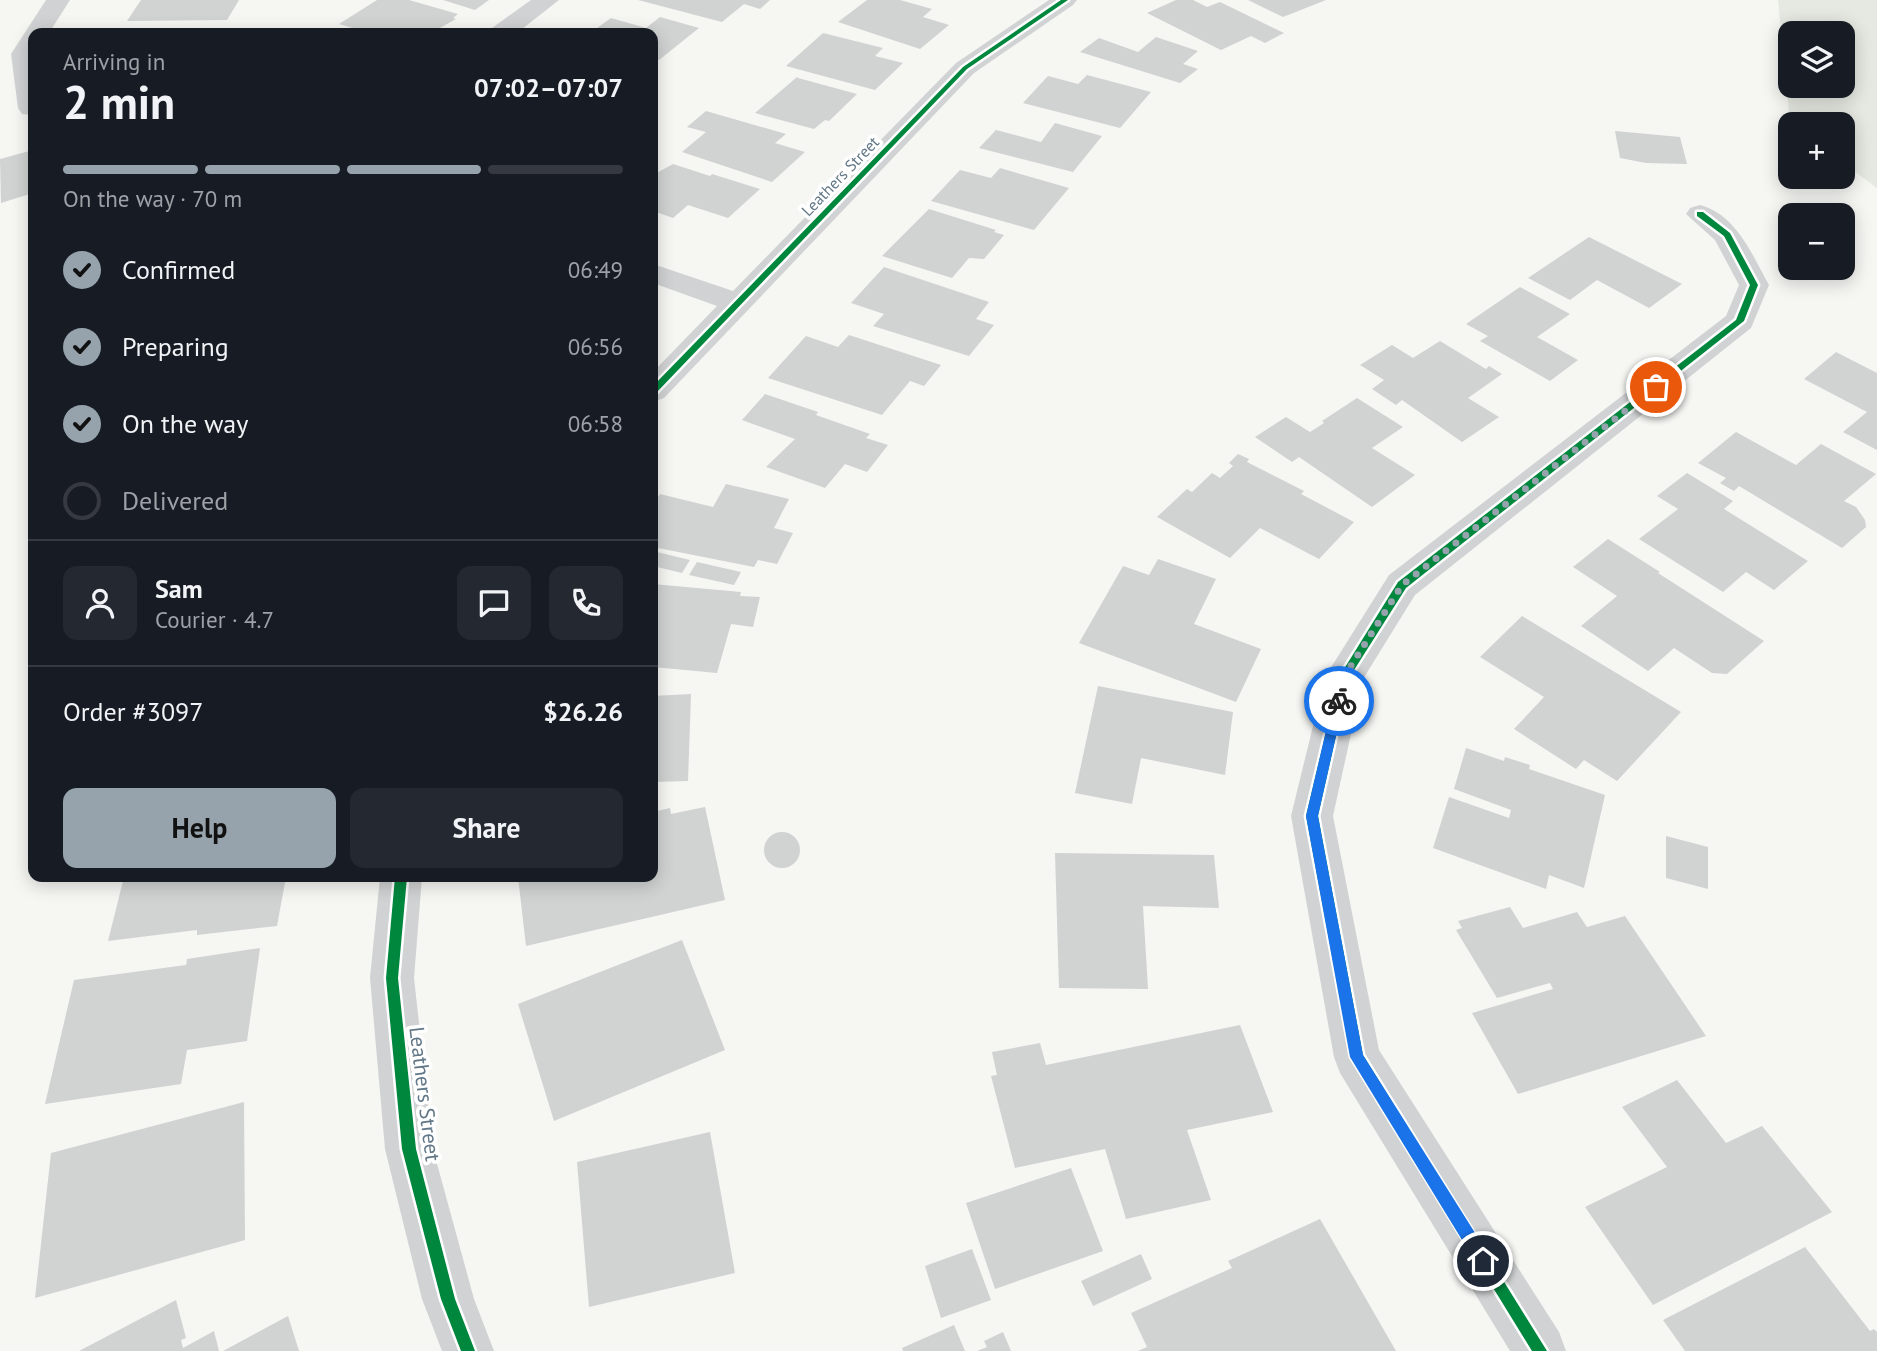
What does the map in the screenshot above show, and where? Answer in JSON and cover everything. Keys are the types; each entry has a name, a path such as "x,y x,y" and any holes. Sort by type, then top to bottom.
{"street":[{"path":"40,28 58,0"},
{"path":"508,28 547,0"},
{"name":"Leathers Street","path":"658,386 965,68 1065,0"},
{"path":"25,110 24,54 28,47"},
{"path":"1539,1351 1357,1057 1312,816 1344,677 1402,585 1740,321 1754,285 1727,235 1699,214"},
{"path":"658,275 738,303"},
{"name":"Leathers Street","path":"401,882 392,978 410,1149 448,1299 468,1351"}],"shaded area":[{"path":"1778,0 1877,0 1877,188 1855,172 1855,112 1789,112 1788,98 1855,98 1855,21 1780,21"}],"building":[{"path":"141,0 239,0 227,20 127,21"},
{"path":"377,0 409,0 458,14 453,18 456,19 440,28 352,28 339,24"},
{"path":"443,0 489,0 475,10"},
{"path":"638,0 770,0 760,9 744,4 722,22"},
{"path":"867,0 900,0 932,9 923,17 949,25 920,49 838,22"},
{"path":"1176,0 1193,0 1207,7 1220,2 1284,33 1265,43 1251,36 1221,50 1147,13"},
{"path":"1248,0 1326,0 1283,17"},
{"path":"660,17 699,28 659,60 658,28 646,28"},
{"path":"611,18 646,28 597,28"},
{"path":"823,33 883,48 875,56 903,63 875,90 786,66"},
{"path":"1156,37 1198,51 1183,64 1198,69 1180,83 1080,52 1099,38 1138,52"},
{"path":"1087,75 1151,92 1120,128 1023,103 1048,76 1078,84"},
{"path":"797,77 857,94 829,121 825,120 814,129 755,113"},
{"path":"706,111 786,134 775,143 805,152 772,182 682,152 706,132 687,127"},
{"path":"1055,123 1102,136 1073,172 979,148 996,130 1041,142"},
{"path":"1615,131 1680,137 1687,164 1646,163 1620,158"},
{"path":"28,151 28,195 1,203 0,159"},
{"path":"673,164 760,189 728,218 688,205 673,218 658,213 658,172"},
{"path":"1000,168 1069,188 1034,230 931,201 960,170 991,178"},
{"path":"929,209 996,230 994,232 1004,235 984,259 969,258 952,278 882,256"},
{"path":"1589,237 1682,284 1649,308 1597,280 1570,300 1528,278"},
{"path":"884,267 989,302 976,319 994,325 969,356 873,326 884,314 851,303"},
{"path":"1520,287 1570,314 1537,337 1578,360 1550,381 1480,341 1488,336 1466,324"},
{"path":"849,335 941,365 924,386 910,381 882,415 768,378 806,336 838,347"},
{"path":"1440,341 1486,369 1489,366 1502,374 1468,398 1499,417 1462,442 1402,400 1396,405 1372,389 1384,380 1360,365 1392,345 1413,358"},
{"path":"1836,352 1877,373 1877,450 1843,432 1867,412 1804,379"},
{"path":"765,394 818,412 816,415 870,434 866,438 888,445 867,472 845,464 825,488 766,467 795,439 742,420"},
{"path":"1357,398 1403,427 1372,448 1415,475 1372,507 1299,457 1292,462 1255,437 1286,417 1310,432"},
{"path":"1736,432 1796,465 1821,444 1876,474 1844,501 1856,507 1865,520 1866,527 1842,548 1739,486 1734,491 1720,483 1726,478 1698,463"},
{"path":"1238,454 1249,459 1247,462 1304,491 1301,494 1354,522 1319,559 1260,528 1230,558 1157,517 1187,489 1192,492 1212,473 1220,478 1233,466 1229,463"},
{"path":"1687,473 1733,501 1724,509 1808,561 1774,590 1746,572 1723,592 1639,539 1678,509 1657,496"},
{"path":"726,484 789,499 774,528 793,533 777,564 758,560 754,567 658,548 660,494 713,507"},
{"path":"1608,539 1764,641 1727,674 1712,673 1674,648 1648,671 1581,626 1617,596 1573,567"},
{"path":"658,552 690,560 682,573 658,567"},
{"path":"1158,559 1216,579 1194,624 1261,649 1236,702 1079,643 1123,566 1149,575"},
{"path":"697,562 741,572 734,585 689,575"},
{"path":"658,584 741,592 740,596 760,597 753,627 731,624 717,673 658,667"},
{"path":"1522,616 1681,712 1617,781 1584,760 1576,769 1514,729 1544,697 1480,657"},
{"path":"1098,686 1233,712 1225,775 1141,758 1132,804 1075,793"},
{"path":"691,694 688,781 658,782 658,696"},
{"path":"1466,748 1504,761 1505,757 1530,765 1529,769 1605,795 1584,888 1549,875 1546,889 1433,848 1449,797 1509,818 1511,810 1454,789"},
{"path":"705,807 725,900 526,946 519,882 658,882 658,811 670,808 671,814"},
{"path":"782,832 795,837 800,850 795,863 782,868 769,863 764,850 769,837"},
{"path":"1666,836 1708,847 1708,889 1666,878"},
{"path":"1055,853 1214,855 1219,908 1143,906 1148,989 1059,988"},
{"path":"123,882 285,882 277,926 197,935 197,930 108,941"},
{"path":"1510,907 1523,928 1577,912 1587,927 1625,916 1706,1036 1518,1094 1472,1013 1553,989 1550,983 1497,998 1456,930 1462,928 1458,921"},
{"path":"682,940 725,1050 554,1121 518,1004"},
{"path":"260,948 247,1041 187,1050 181,1084 45,1104 74,980 186,965 187,959"},
{"path":"1240,1025 1273,1112 1187,1130 1211,1200 1126,1219 1105,1149 1015,1168 991,1076 997,1075 992,1052 1040,1043 1046,1065"},
{"path":"1677,1080 1726,1143 1762,1126 1832,1212 1653,1305 1585,1207 1667,1167 1622,1107"},
{"path":"244,1102 245,1240 35,1298 51,1153"},
{"path":"710,1132 735,1273 589,1307 577,1162"},
{"path":"1071,1168 1103,1251 995,1289 966,1203"},
{"path":"1320,1219 1396,1351 1138,1351 1147,1347 1131,1313 1232,1268 1228,1261"},
{"path":"1805,1247 1870,1331 1874,1329 1877,1332 1877,1351 1685,1351 1663,1320"},
{"path":"972,1249 991,1300 941,1318 925,1266"},
{"path":"1141,1254 1152,1279 1093,1306 1081,1281"},
{"path":"176,1300 186,1338 181,1340 183,1348 214,1331 219,1351 79,1351"},
{"path":"288,1316 299,1351 223,1351"},
{"path":"954,1325 965,1351 903,1351 902,1348"},
{"path":"1003,1332 1011,1351 977,1351 987,1347 984,1341"}],"cycle path":[{"path":"658,386 965,68 1065,0"},
{"path":"1540,1351 1357,1057 1312,816 1344,677 1402,585 1740,321 1754,285 1727,235 1700,214"},
{"path":"401,882 392,978 409,1149 448,1299 468,1351"}],"way so far":[{"path":"1339,701 1344,677 1402,585 1656,387"}],"route":[{"path":"1339,701 1312,816 1357,1057 1483,1261"}]}
